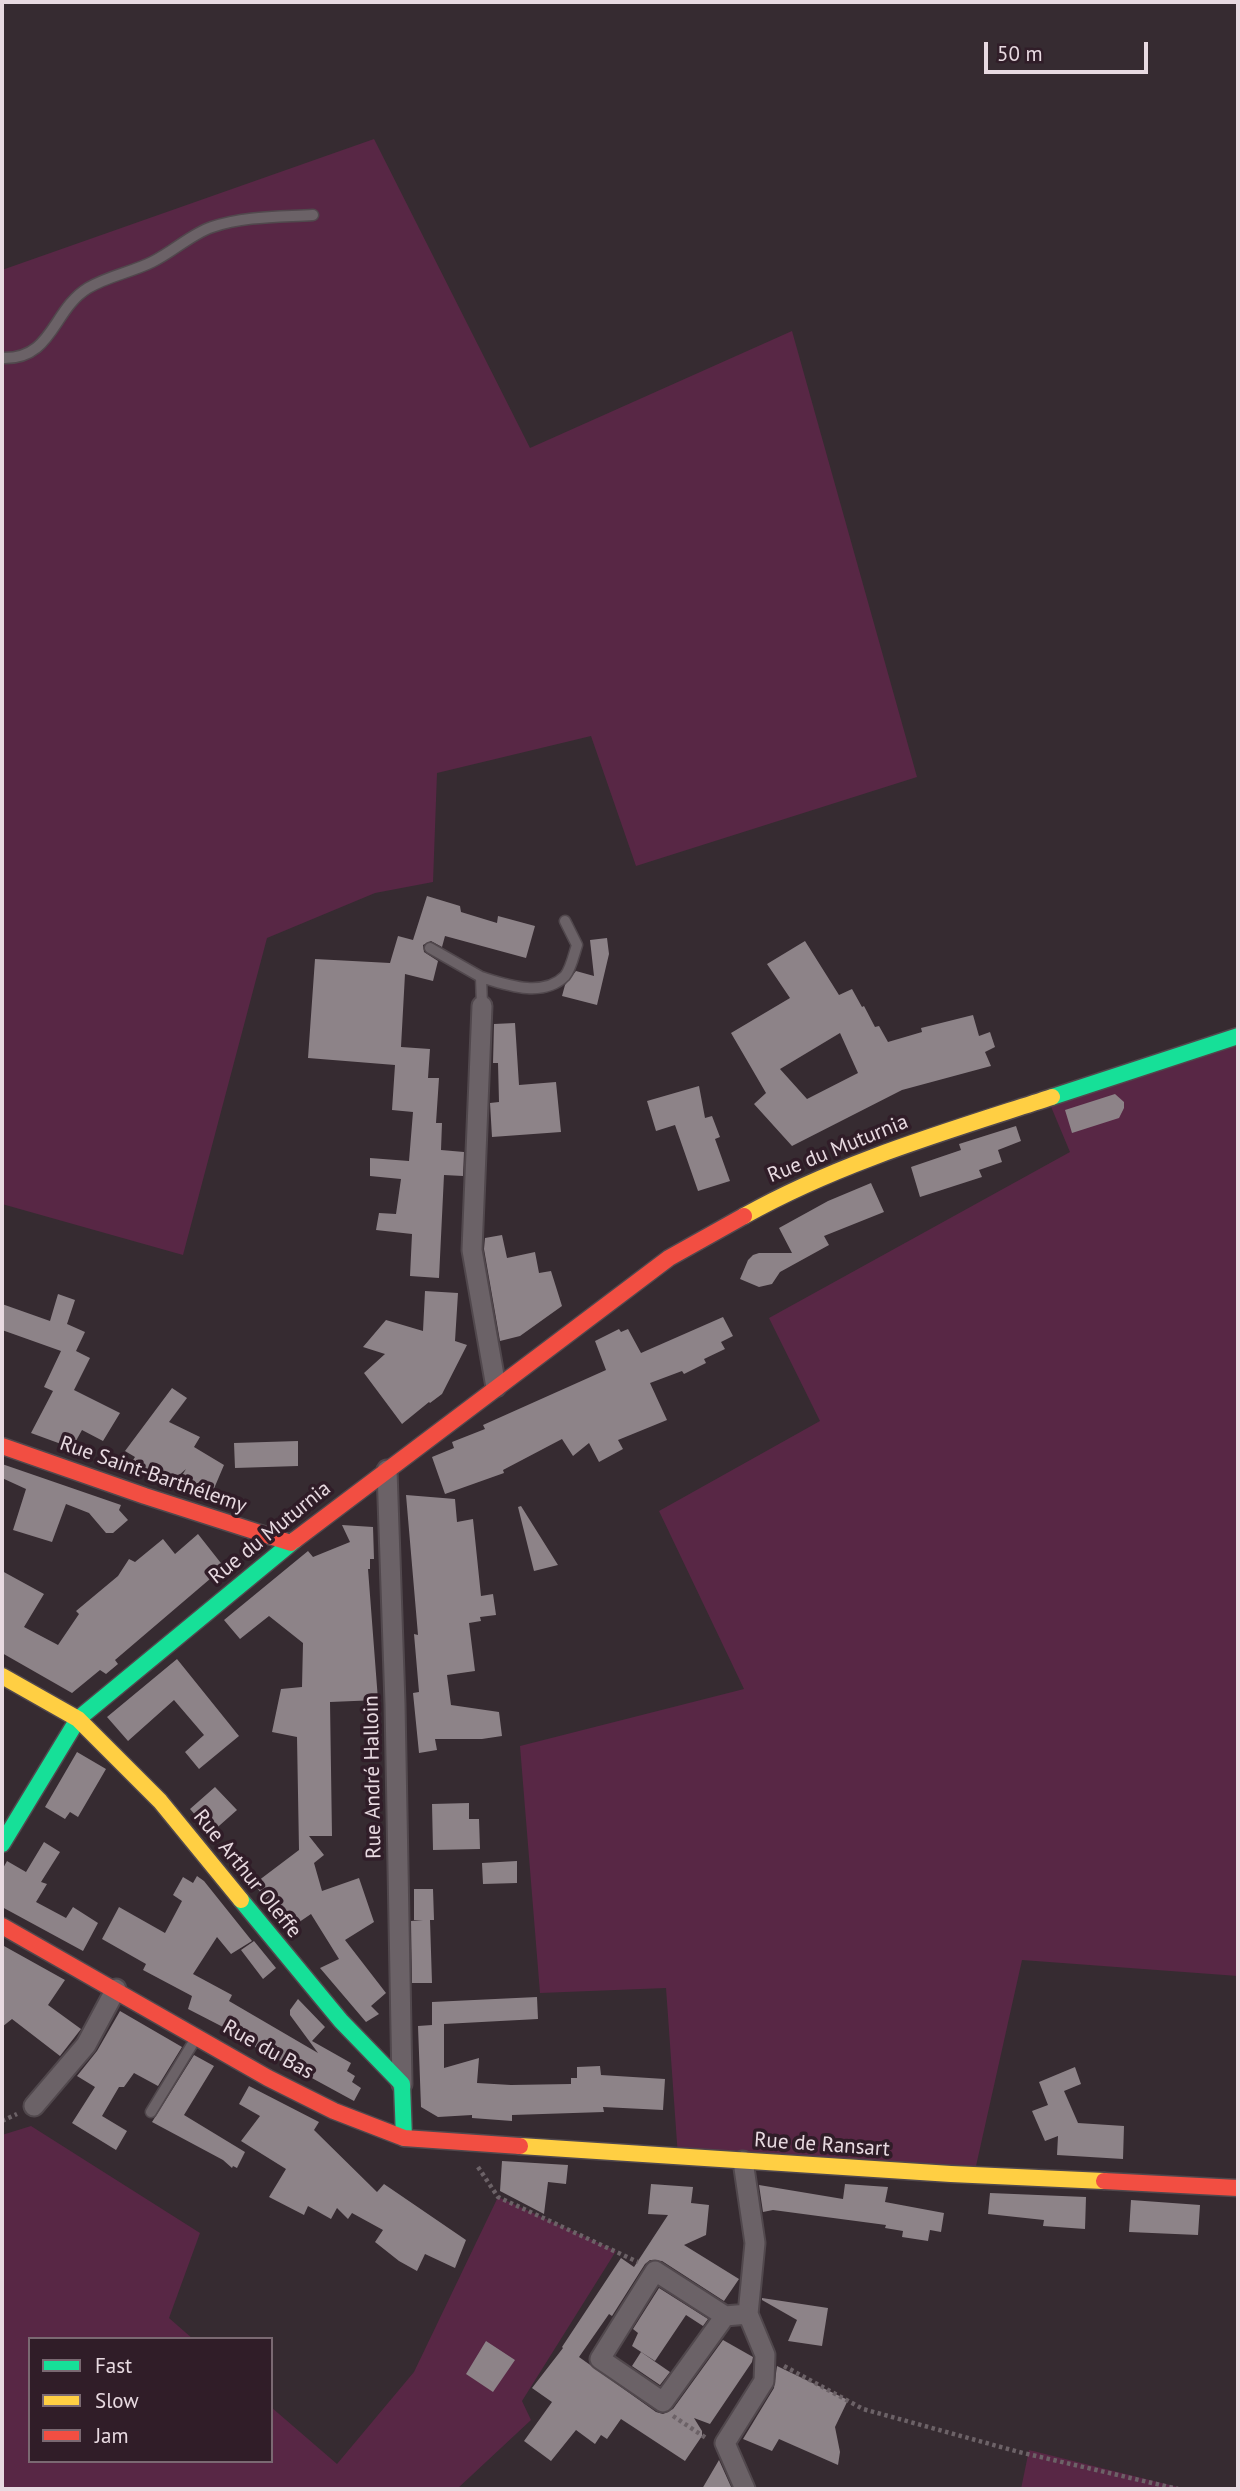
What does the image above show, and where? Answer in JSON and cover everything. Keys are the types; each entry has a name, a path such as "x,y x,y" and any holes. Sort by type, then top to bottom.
{"street":[{"path":"482,1006 472,1250 496,1387"},
{"name":"Rue du Muturnia","path":"2,1844 78,1719 291,1544 669,1258 781,1195 901,1146 1238,1036"},
{"name":"Rue Saint-Barthélemy","path":"2,1446 291,1544"},
{"name":"Rue André Halloin","path":"387,1470 395,1704 402,2084"},
{"name":"Rue Arthur Oleffe","path":"2,1676 78,1719 160,1801 341,2021 402,2084"},
{"name":"Rue du Bas","path":"2,1926 278,2083 360,2124 404,2138"},
{"path":"34,2106 86,2045 116,1989"},
{"path":"402,2084 404,2138"},
{"name":"Rue de Ransart","path":"404,2138 743,2161 1238,2188"},
{"path":"743,2161 755,2243 748,2314 765,2355 764,2381 725,2443 745,2489"},
{"path":"725,2316 663,2402 600,2359 655,2271 725,2316 748,2314"}],"lane":[{"path":"2,358 17,358 34,352 75,299 88,288 153,262 211,227 247,219 313,215"},
{"path":"430,948 481,977 515,987 545,987 566,975 577,945 565,921"},
{"path":"481,977 482,1006"},
{"path":"151,2112 197,2037"}],"path":[{"path":"462,2143 498,2197 655,2271"},
{"path":"765,2355 863,2409 1019,2452 1178,2489"},
{"path":"663,2402 664,2410 708,2440 725,2443"}],"shaded area":[{"path":"374,139 530,448 792,331 917,777 636,866 591,736 437,773 433,882 375,893 267,938 183,1255 2,1204 2,270"},
{"path":"1238,1036 1238,1976 1022,1960 974,2175 678,2157 666,1988 540,1993 520,1746 744,1689 659,1511 820,1421 769,1318 1070,1152 1047,1097"},
{"path":"31,2126 200,2233 169,2318 191,2337 28,2337 28,2463 273,2463 273,2409 337,2464 414,2372 498,2197 616,2251 522,2401 531,2420 457,2489 2,2489 2,2135"},
{"path":"1029,2450 1186,2489 1021,2489"}],"building":[{"path":"427,896 460,906 461,912 497,923 498,916 535,926 526,958 445,936 442,947 431,941 423,945 424,952 438,961 433,981 405,974 401,1047 430,1049 428,1078 439,1078 436,1123 442,1123 441,1150 464,1152 463,1176 444,1175 439,1278 410,1276 412,1234 376,1230 379,1213 396,1214 401,1179 370,1176 370,1158 409,1161 413,1112 392,1110 395,1065 308,1058 315,959 390,963 398,936 413,940"},
{"path":"607,938 609,954 597,1005 562,996 565,985 576,971 594,976 590,940"},
{"path":"805,941 839,995 852,989 875,1027 879,1026 888,1042 922,1032 921,1028 973,1015 979,1036 990,1032 995,1047 985,1052 991,1066 902,1090 792,1146 754,1104 766,1093 731,1033 790,998 767,964","holes":["840,1033 858,1073 807,1099 780,1069"]},
{"path":"515,1023 519,1085 556,1082 561,1132 492,1137 490,1103 499,1102 498,1063 493,1063 494,1024"},
{"path":"699,1086 705,1118 712,1116 720,1137 715,1139 730,1181 698,1191 675,1125 656,1131 647,1101"},
{"path":"1115,1094 1124,1102 1119,1118 1072,1133 1065,1110"},
{"path":"1016,1126 1021,1141 998,1150 1002,1162 979,1170 982,1177 920,1197 911,1167 961,1150 959,1144"},
{"path":"871,1183 884,1212 824,1236 829,1245 780,1272 772,1284 759,1287 740,1279 753,1255 792,1253 779,1228 828,1201"},
{"path":"502,1235 507,1258 535,1252 539,1273 551,1271 562,1306 520,1336 500,1341 484,1249 485,1238"},
{"path":"425,1291 458,1293 455,1341 467,1345 442,1394 402,1424 364,1373 385,1354 363,1347 386,1320 423,1331"},
{"path":"58,1294 75,1300 67,1324 85,1332 76,1351 90,1358 74,1390 120,1413 103,1441 82,1430 72,1448 31,1433 53,1391 44,1387 61,1351 2,1330 2,1304 50,1321"},
{"path":"723,1317 733,1336 721,1342 725,1349 704,1359 706,1363 684,1374 682,1371 650,1383 667,1420 618,1440 623,1449 599,1462 589,1443 573,1456 562,1439 503,1470 504,1473 445,1494 432,1457 454,1448 452,1442 485,1429 483,1425 606,1370 595,1341 619,1329 621,1332 628,1329 641,1353"},
{"path":"172,1388 187,1398 169,1422 200,1437 194,1447 224,1465 210,1498 176,1485 186,1469 170,1483 128,1468 135,1457 125,1451"},
{"path":"298,1441 298,1466 235,1468 234,1443"},
{"path":"2,1464 121,1505 119,1510 128,1520 113,1533 106,1533 89,1513 66,1504 52,1542 13,1530 26,1489 2,1478"},
{"path":"406,1495 455,1499 457,1522 473,1519 481,1596 493,1594 496,1615 480,1617 481,1621 469,1623 475,1671 447,1675 451,1705 499,1712 502,1736 482,1739 435,1739 437,1750 419,1753 413,1693 419,1692 414,1634 418,1635"},
{"path":"521,1506 558,1565 534,1571 518,1507"},
{"path":"342,1525 373,1527 374,1559 370,1559 368,1569 378,1700 330,1702 332,1836 309,1836 324,1855 314,1863 322,1891 359,1878 374,1922 345,1940 386,1993 371,2006 379,2014 366,2022 320,1968 339,1959 311,1914 289,1929 254,1884 299,1850 297,1737 272,1732 281,1689 302,1687 303,1643 269,1616 240,1639 224,1620 308,1551 313,1557 350,1542"},
{"path":"198,1534 224,1567 115,1660 118,1664 106,1674 100,1670 72,1693 2,1653 2,1571 44,1594 24,1627 58,1645 79,1614 76,1611 118,1576 129,1559 135,1562 163,1539 175,1554"},
{"path":"177,1659 239,1736 199,1769 185,1752 204,1735 174,1700 128,1741 107,1717"},
{"path":"77,1752 106,1769 78,1817 70,1812 65,1819 45,1807"},
{"path":"215,1787 237,1810 211,1833 190,1809"},
{"path":"469,1803 469,1819 479,1819 480,1849 433,1850 432,1804"},
{"path":"44,1842 60,1852 41,1882 47,1884 36,1902 66,1918 73,1907 98,1923 83,1951 2,1907 2,1870 7,1861 26,1872"},
{"path":"517,1861 517,1883 483,1884 482,1863"},
{"path":"197,1876 204,1881 252,1941 231,1954 217,1937 193,1974 232,1995 229,2001 318,2053 290,2015 290,2010 298,1999 325,2027 312,2041 351,2063 347,2071 355,2076 352,2082 361,2088 354,2101 255,2047 256,2044 188,2009 192,1996 143,1970 146,1964 102,1939 119,1907 165,1933 182,1901 173,1895 183,1877 193,1883"},
{"path":"414,1889 433,1889 434,1920 430,1920 432,1983 412,1983 411,1921 423,1920 414,1920"},
{"path":"254,1941 276,1968 263,1979 241,1950"},
{"path":"4,1946 65,1980 48,2005 81,2029 60,2056 12,2019 2,2027"},
{"path":"537,1997 538,2019 444,2024 444,2068 479,2058 477,2083 511,2085 571,2084 571,2078 577,2078 577,2067 600,2066 601,2075 665,2079 663,2110 603,2107 604,2112 512,2115 512,2121 472,2118 472,2115 438,2117 421,2107 418,2026 432,2025 432,2002"},
{"path":"120,2011 182,2047 158,2086 134,2073 124,2087 119,2087 102,2116 127,2131 116,2150 72,2123 95,2087 77,2076 97,2051"},
{"path":"194,2055 214,2066 184,2115 245,2152 237,2168 232,2168 223,2160 152,2122"},
{"path":"1075,2067 1081,2084 1064,2091 1078,2123 1124,2126 1123,2159 1057,2155 1058,2136 1045,2141 1032,2111 1048,2105 1039,2082"},
{"path":"249,2086 319,2122 314,2130 377,2192 384,2184 466,2240 455,2268 425,2254 417,2271 375,2242 383,2230 352,2213 348,2219 337,2208 331,2219 308,2206 304,2215 269,2197 286,2169 241,2141 260,2116 239,2104"},
{"path":"502,2161 568,2165 566,2184 548,2182 544,2214 500,2191"},
{"path":"651,2184 693,2187 691,2203 709,2205 706,2235 684,2245 739,2279 724,2301 662,2261 650,2260 612,2316 609,2314 579,2357 656,2412 663,2414 673,2409 723,2340 753,2357 752,2362 710,2424 694,2418 702,2436 685,2461 621,2419 607,2439 601,2435 595,2444 576,2430 551,2461 524,2441 552,2402 532,2388 563,2348 621,2258 634,2267 668,2215 648,2214"},
{"path":"845,2184 888,2187 885,2202 944,2213 941,2232 930,2230 928,2241 902,2237 903,2231 885,2228 886,2225 773,2210 763,2212 759,2185 843,2199"},
{"path":"990,2193 1086,2197 1085,2229 1043,2226 1044,2220 988,2214"},
{"path":"1131,2200 1200,2205 1198,2235 1129,2232"},
{"path":"659,2288 708,2319 703,2326 686,2315 655,2361 632,2346 638,2333 633,2329"},
{"path":"762,2298 828,2308 822,2346 788,2341 797,2320"},
{"path":"486,2341 515,2360 493,2392 466,2374"},
{"path":"641,2352 670,2372 660,2385 632,2366"},
{"path":"777,2366 848,2400 835,2427 840,2452 838,2465 779,2439 772,2451 743,2439 774,2388"},
{"path":"719,2460 732,2489 702,2489"}],"traffic: fast":[{"path":"1052,1097 1238,1036"},
{"path":"2,1844 78,1719 295,1540"},
{"path":"241,1900 341,2021 402,2084 404,2138"}],"traffic: slow":[{"path":"744,1216 818,1179 856,1164 934,1135 1052,1097"},
{"path":"2,1676 78,1719 160,1801 241,1900"},
{"path":"520,2146 951,2174 1104,2181"}],"traffic: jam":[{"path":"295,1540 669,1258 744,1216"},
{"path":"2,1446 291,1543"},
{"path":"2,1926 268,2078 334,2111 404,2138 520,2146"},
{"path":"1104,2181 1238,2188"}]}
